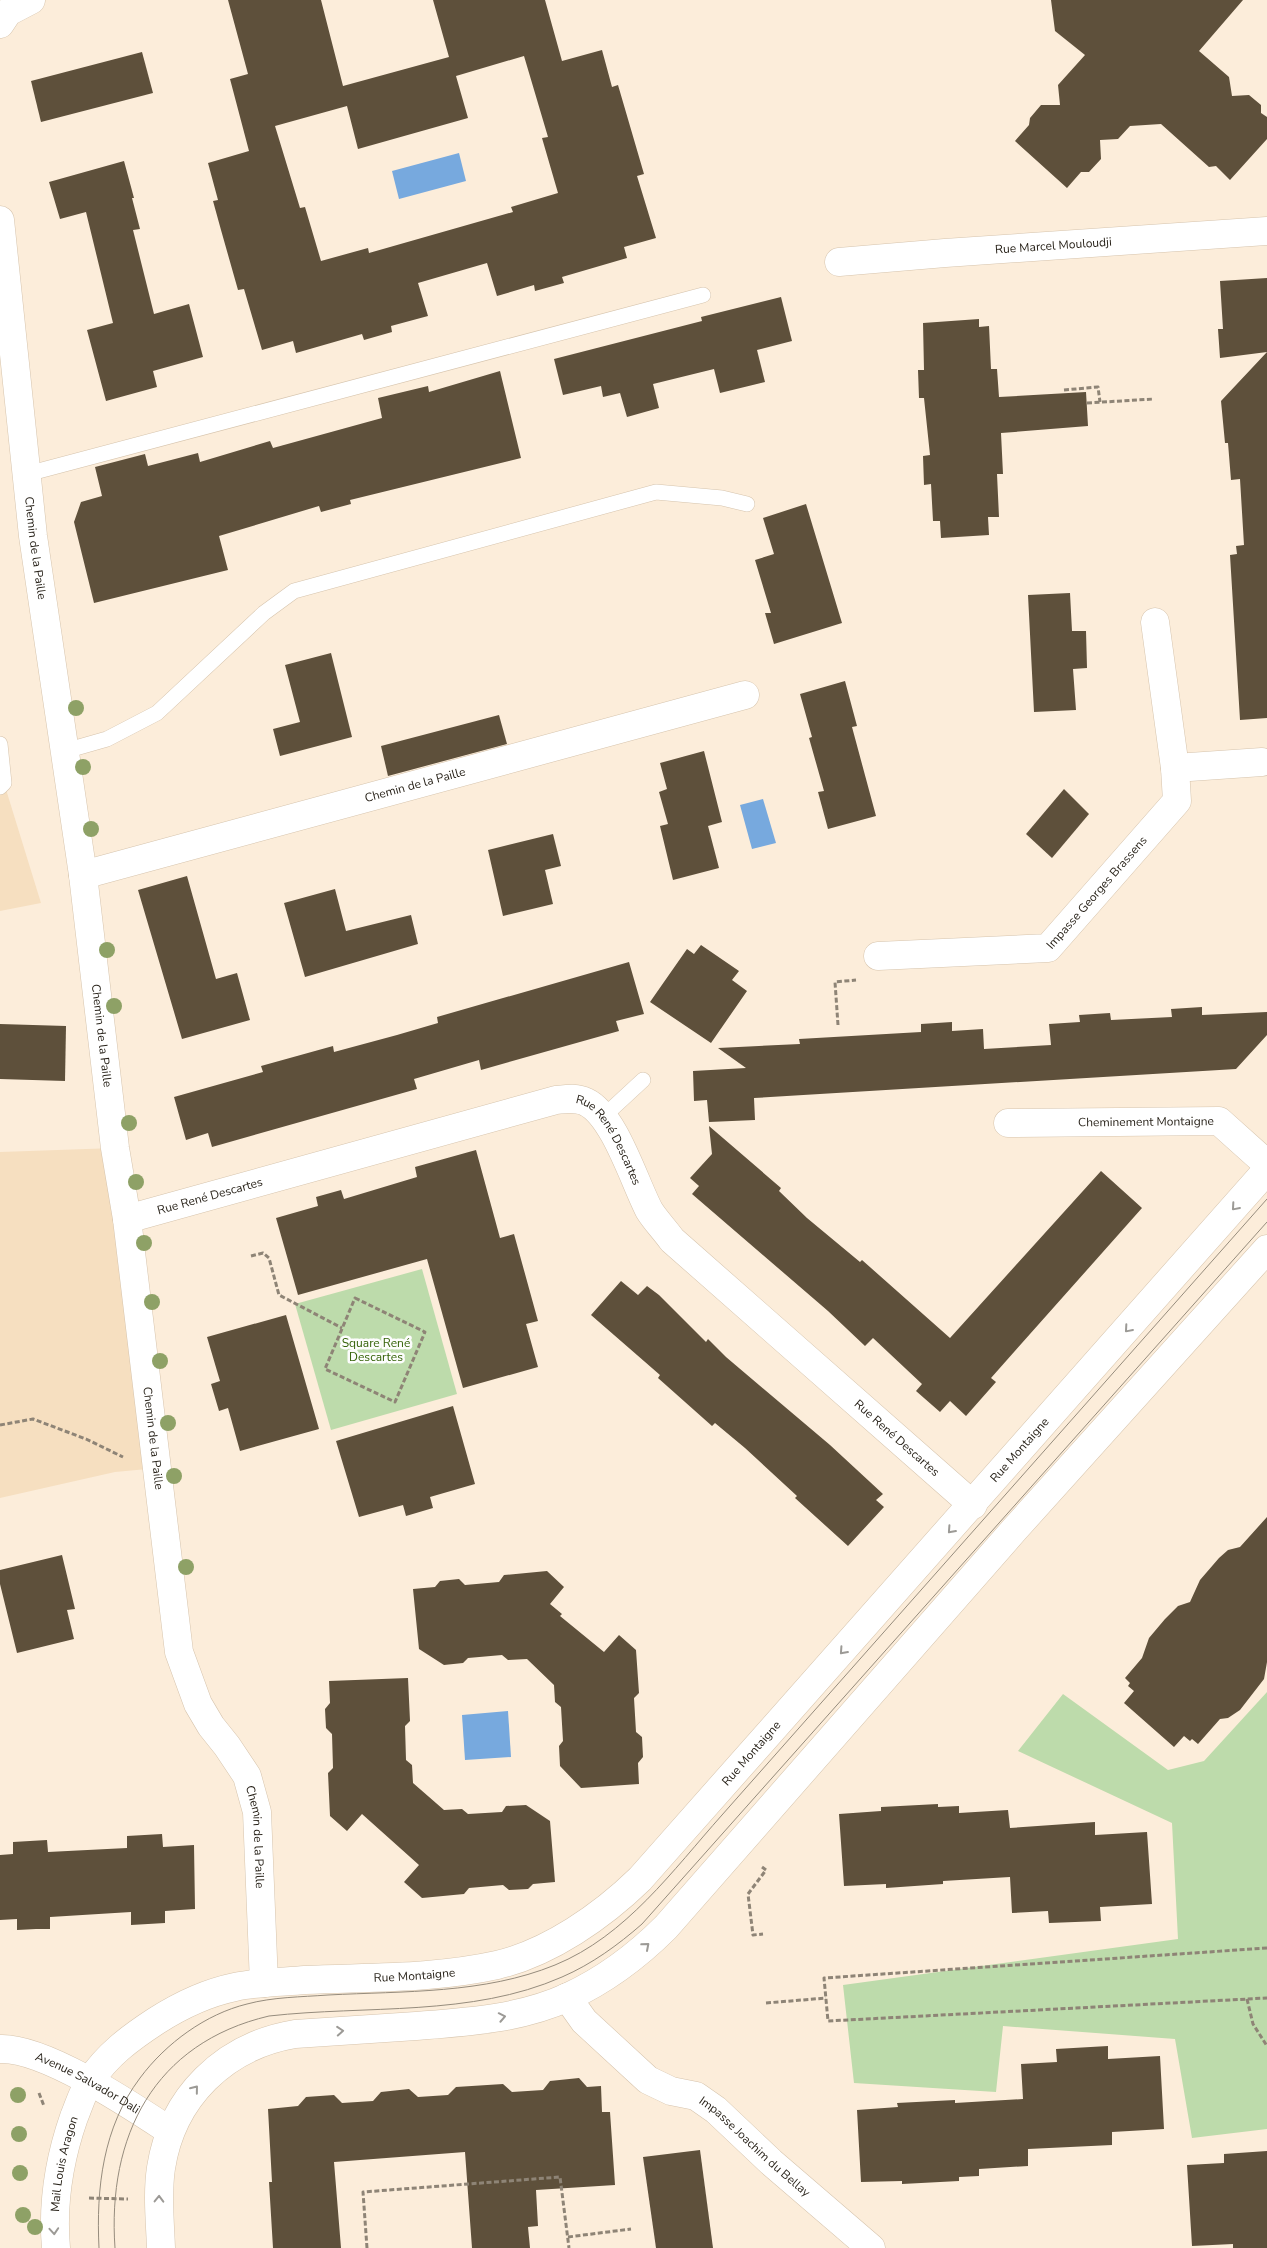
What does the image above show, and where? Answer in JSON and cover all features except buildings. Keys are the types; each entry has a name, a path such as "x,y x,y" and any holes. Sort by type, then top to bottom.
{"street":[{"name":"Chemin de la Paille","path":"0,220 33,536 83,875 115,1148 127,1219 179,1652 198,1704 211,1726 247,1776 257,1812 264,1983"},
{"name":"Rue Marcel Mouloudji","path":"839,262 954,252 1267,232"},
{"name":"Impasse Georges Brassens","path":"878,956 1048,948 1177,801 1175,768 1154,622"},
{"name":"Chemin de la Paille","path":"83,875 745,695"},
{"path":"1175,768 1262,762"},
{"name":"Rue René Descartes","path":"127,1219 556,1100 572,1098 586,1102 598,1109 609,1125 650,1211 672,1240 972,1505"},
{"name":"Cheminement Montaigne","path":"1008,1123 1219,1121 1267,1164"},
{"name":"Rue Montaigne","path":"89,2082 109,2058 130,2038 175,2008 222,1990 264,1983 401,1976 497,1965 528,1955 580,1927 620,1898 640,1879 1267,1170"},
{"path":"161,2248 159,2199 161,2168 170,2131 186,2100 206,2076 243,2050 272,2039 295,2034 478,2021 519,2013 567,1998 619,1968 647,1946 666,1927 1014,1530 1267,1249"},
{"name":"Impasse Joachim du Bellay","path":"567,1998 584,2021 648,2080 671,2091 696,2096 716,2110 771,2162 870,2248"},
{"name":"Avenue Salvador Dali","path":"0,2049 11,2049 53,2062 170,2131"},
{"name":"Mail Louis Aragon","path":"56,2248 54,2210 61,2164 70,2130 89,2082"}],"lane":[{"path":"27,474 703,295"},
{"path":"65,751 107,739 158,714 264,613 294,591 656,492 722,498 747,504"},
{"path":"0,744 4,783 0,787"},
{"path":"603,1117 643,1080"}],"path":[{"path":"1064,390 1098,387 1100,402"},
{"path":"1087,403 1154,399"},
{"path":"838,1026 835,982 879,978 878,956"},
{"path":"252,1256 263,1254 269,1258 279,1295 342,1328"},
{"path":"355,1298 425,1332 395,1402 325,1368 342,1328 355,1298"},
{"path":"0,1426 33,1418 86,1439 124,1458"},
{"path":"758,1863 766,1870 748,1894 753,1935 763,1934"},
{"path":"1267,1948 824,1978 828,2021 1267,1998"},
{"path":"766,2003 826,1998"},
{"path":"1247,1999 1252,2024 1267,2046"},
{"path":"367,2248 363,2192 560,2178 569,2248"},
{"path":"55,2199 159,2199"},
{"path":"568,2237 631,2229"}],"shaded area":[{"path":"0,744 4,783 41,903 0,911"},
{"path":"115,1148 158,1468 115,1472 0,1498 0,1152"}],"green space":[{"name":"Square René Descartes","path":"422,1269 457,1394 331,1430 295,1304"},
{"path":"1267,1692 1267,2129 1192,2138 1175,2039 1003,2026 996,2092 854,2083 843,1985 1178,1939 1172,1823 1018,1751 1063,1694 1168,1770 1204,1761"}],"water":[{"path":"459,153 466,181 399,199 392,171"},
{"path":"763,799 776,843 752,849 740,805"},
{"path":"508,1711 511,1757 465,1760 462,1715"}],"tram line":[{"path":"99,2248 99,2203 104,2159 110,2138 127,2097 150,2065 162,2053 174,2042 202,2023 232,2009 267,2000 443,1989 500,1981 555,1965 581,1952 604,1937 626,1919 666,1879 1267,1199"},
{"path":"115,2248 115,2207 120,2168 130,2132 146,2100 168,2072 195,2048 229,2029 269,2016 455,2004 527,1990 562,1977 584,1966 614,1947 642,1924 1267,1222"}]}
